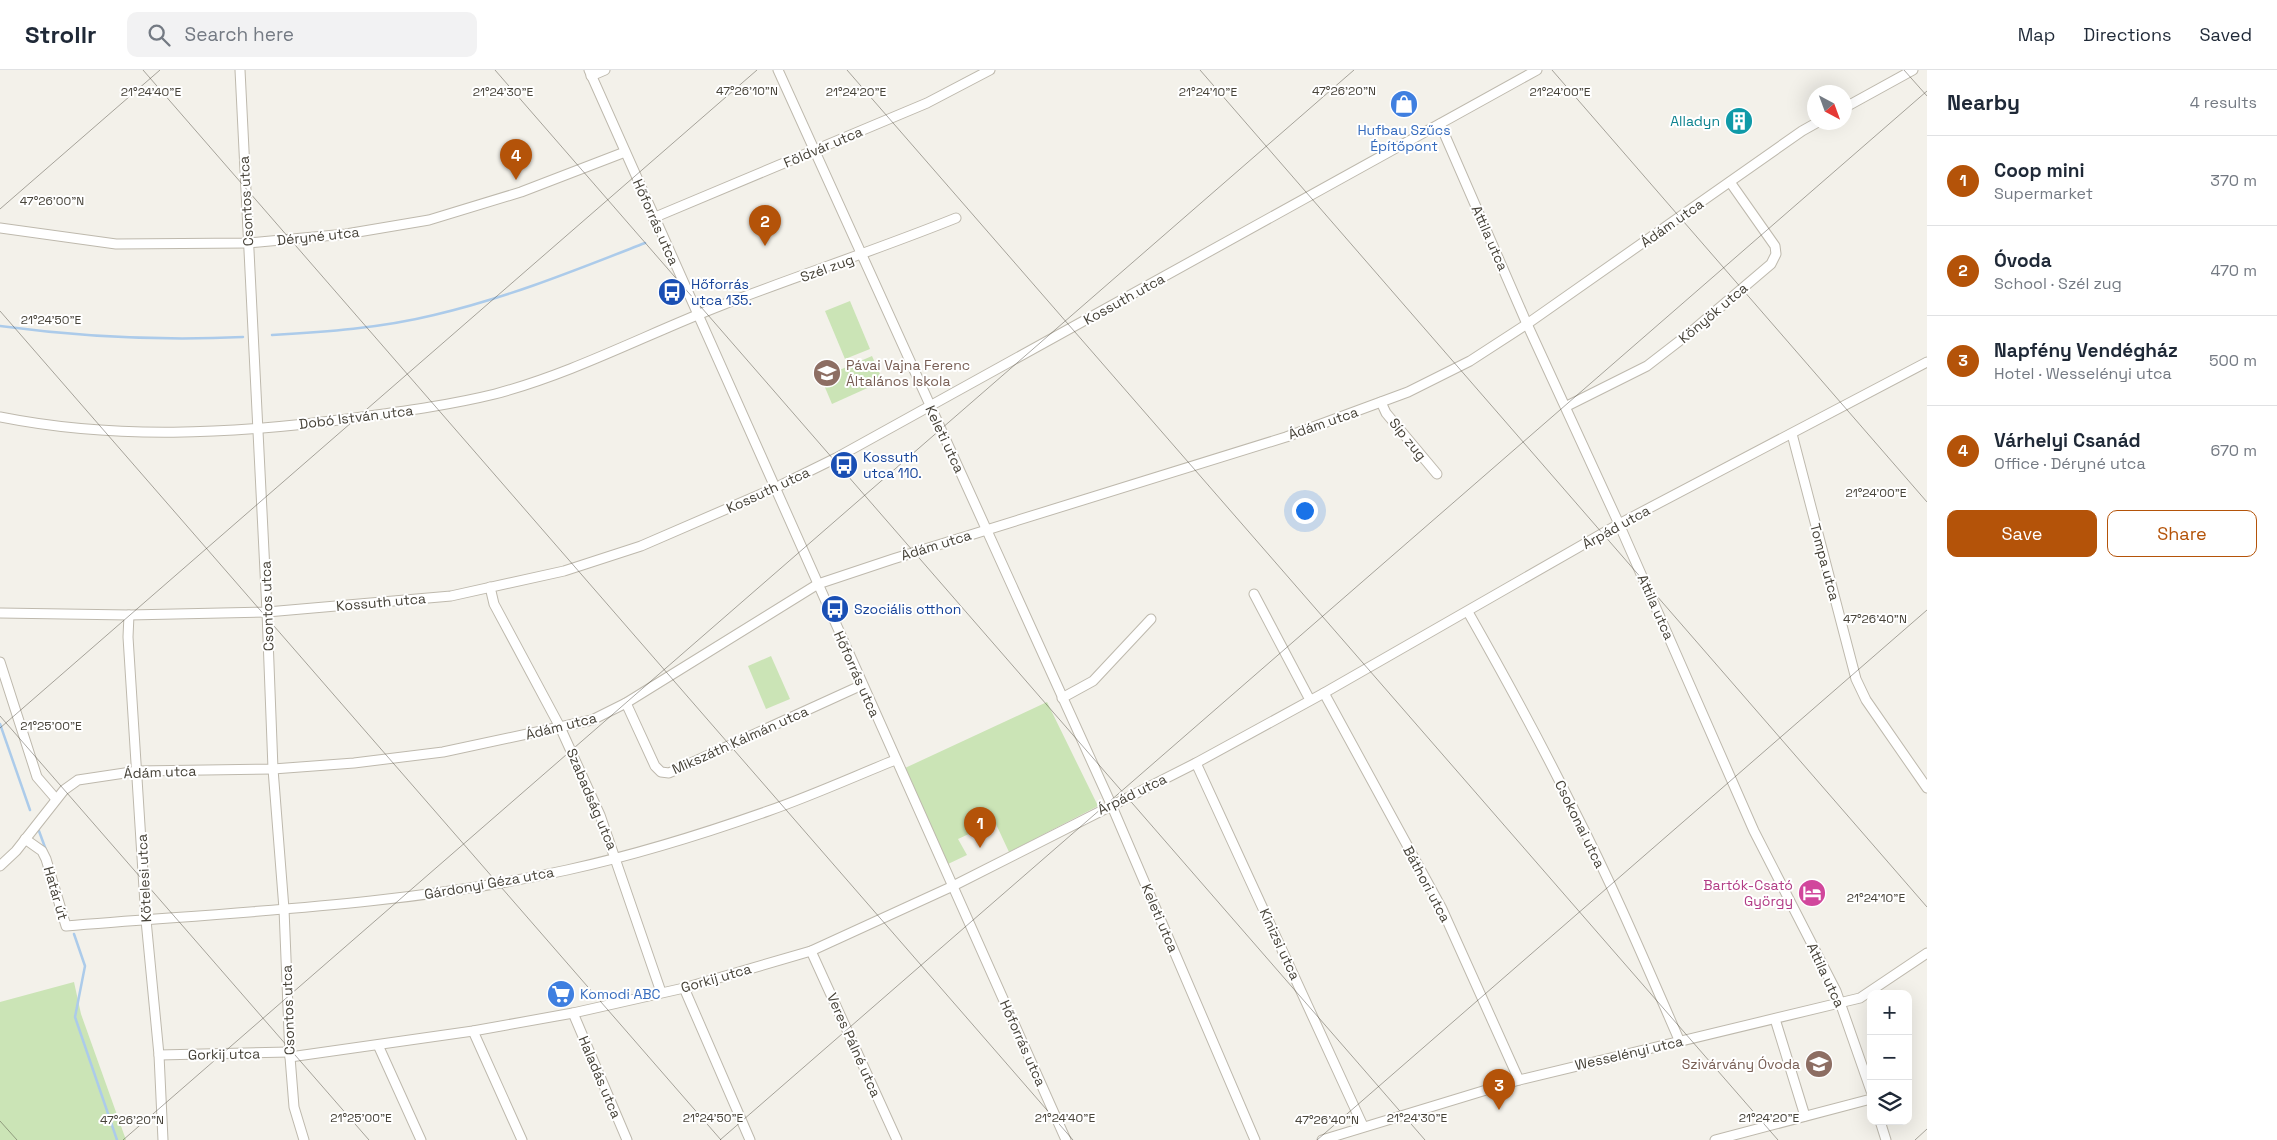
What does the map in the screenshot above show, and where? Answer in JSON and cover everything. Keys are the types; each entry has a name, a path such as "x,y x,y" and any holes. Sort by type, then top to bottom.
{"street":[{"name":"Csontos utca","path":"240,70 259,429 273,769 284,909 290,1054 294,1107 304,1140"},
{"path":"590,73 605,70"},
{"name":"Keleti utca","path":"778,70 1111,804 1255,1140"},
{"name":"Földvár utca","path":"653,218 927,103 990,70"},
{"name":"Kossuth utca","path":"0,613 128,616 267,612 451,596 564,571 641,546 775,488 836,458 1537,70"},
{"path":"1852,104 1913,70"},
{"name":"Hőforrás utca","path":"590,73 653,218 953,886 1064,1140"},
{"name":"Attila utca","path":"1440,124 1528,324 1567,406 1754,831 1841,1004 1868,1080"},
{"name":"Ádám utca","path":"0,866 25,839 64,790 78,780 138,771 273,769 354,764 443,752 600,717 626,703 818,584 986,529 1276,440 1408,392 1470,361 1528,324 1807,130"},
{"name":"Déryné utca","path":"0,228 116,244 248,243 346,234 429,220 521,192 625,152"},
{"name":"Könyök utca","path":"1567,406 1647,366 1691,332 1771,264 1776,254 1775,246 1730,182"},
{"name":"Szél zug","path":"698,316 720,306 862,256 956,218"},
{"name":"Dobó István utca","path":"0,417 46,426 120,431 259,429 429,408 528,384 698,316"},
{"name":"Árpád utca","path":"953,886 1111,804 1196,763 1324,694 1619,524 1927,362"},
{"name":"Síp zug","path":"1381,402 1386,413 1437,474"},
{"name":"Tompa utca","path":"1792,434 1856,679 1866,700 1927,788"},
{"name":"Szabadság utca","path":"490,588 494,604 560,727 600,815 661,992"},
{"path":"1254,594 1310,700"},
{"name":"Csokonai utca","path":"1468,612 1524,711 1575,811 1628,921 1680,1042"},
{"name":"Kötelesi utca","path":"128,616 146,920 159,1055 163,1140"},
{"path":"1062,698 1093,681 1151,619"},
{"path":"0,662 37,777 56,799"},
{"name":"Mikszáth Kálmán utca","path":"626,703 655,766 662,772 670,773 862,685"},
{"name":"Báthori utca","path":"1324,694 1442,910 1519,1080"},
{"name":"Gárdonyi Géza utca","path":"66,926 284,909 432,894 560,871 668,843 769,811 895,760"},
{"name":"Kinizsi utca","path":"1196,763 1363,1126"},
{"name":"Határ út","path":"25,839 42,850 46,858 66,926"},
{"name":"Gorkij utca","path":"159,1055 290,1054 378,1045 473,1031 573,1013 684,988 811,951 953,886"},
{"name":"Veres Pálné utca","path":"811,951 897,1140"},
{"name":"Wesselényi utca","path":"1322,1140 1519,1080 1841,1004 1860,998 1926,957"},
{"path":"684,988 750,1140"},
{"name":"Haladás utca","path":"573,1013 627,1140"},
{"path":"1775,1019 1805,1116"},
{"path":"473,1031 522,1140"},
{"path":"378,1045 421,1140"},
{"path":"1715,1140 1867,1100"},
{"path":"1881,1125 1886,1140"}],"green space":[{"path":"850,301 870,349 845,359 825,311"},
{"path":"872,356 883,381 832,404 821,378"},
{"path":"771,656 790,699 766,709 748,666"},
{"path":"1047,702 1098,806 1009,852 995,822 958,839 967,855 948,864 905,768"},
{"path":"74,982 81,1014 126,1140 0,1140 0,1002"}],"waterway":[{"path":"272,335 374,326 434,315 515,292 645,243"},
{"path":"0,326 122,337 182,339 243,337"},
{"path":"0,724 30,810"},
{"path":"39,831 46,850"},
{"path":"74,934 85,966 75,1017 117,1140"}],"place":[{"name":"Hufbau Szűcs Építőpont","path":"1404,104"},
{"name":"Alladyn","path":"1739,121"},
{"name":"Várhelyi Csanád","path":"516,180"},
{"name":"Óvoda","path":"765,246"},
{"name":"Hőforrás utca 135.","path":"672,292"},
{"name":"Pávai Vajna Ferenc Általános Iskola","path":"827,373"},
{"name":"Kossuth utca 110.","path":"844,465"},
{"name":"Szociális otthon","path":"835,609"},
{"name":"Coop mini","path":"980,848"},
{"name":"Bartók-Csató György","path":"1812,893"},
{"name":"Komodi ABC","path":"561,994"},
{"name":"Szivárvány Óvoda","path":"1819,1064"},
{"name":"Napfény Vendégház","path":"1499,1110"}]}
